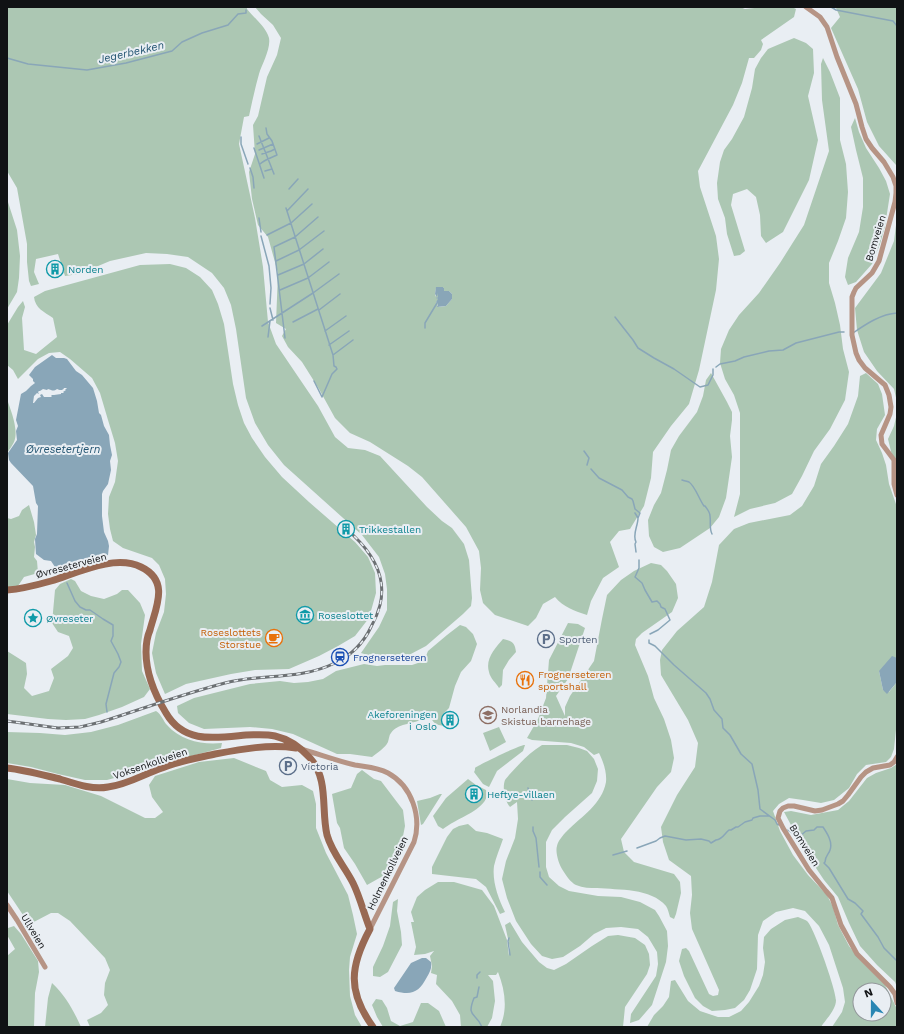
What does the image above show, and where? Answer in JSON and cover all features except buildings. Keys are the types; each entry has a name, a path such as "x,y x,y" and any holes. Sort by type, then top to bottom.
{"main road":[{"name":"Øvreseterveien","path":"7,590 43,583 107,564 133,564 150,573 155,578 159,592 147,642 146,658 152,681 162,705 172,722 180,730 190,735 208,738 257,734 275,736 300,748 310,758 319,773 322,784 325,825 328,840 354,885 370,928"},
{"name":"Voksenkollveien","path":"7,768 27,771 84,786 103,788 122,784 174,764 218,753 271,746 300,748"},
{"name":"Holmenkollveien","path":"370,928 360,950 355,966 354,980 355,992 359,1004 372,1027"}],"street":[{"name":"Bomveien","path":"806,7 820,17 827,27 836,57 856,104 866,139 884,162 896,186 893,209 878,264 872,273 856,288 853,294 852,330 854,348 859,360 865,368 883,384 888,392 891,408 881,438 882,444 894,460 894,484 897,496"},
{"name":"Holmenkollveien","path":"300,748 344,762 387,772 404,787 413,804 417,822 416,838 382,908 370,928"},
{"name":"Bomveien","path":"897,757 890,765 873,768 866,772 843,801 838,804 818,810 788,806 780,811 778,818 809,870 832,898 844,930 857,954 890,987 895,994 897,1003"},
{"name":"Ullveien","path":"7,905 18,920 45,967"}],"green space":[{"path":"7,7 247,7 247,9 265,30 269,38 269,47 259,74 249,116 244,117 239,144 255,218 263,267 268,322 276,344 318,406 335,437 348,448 365,450 380,456 427,507 452,528 464,544 469,560 472,598 471,606 426,646 405,657 377,658 361,653 379,627 387,610 385,574 379,557 362,535 284,465 268,445 255,423 246,398 231,305 224,288 212,273 188,257 146,253 110,261 79,274 65,276 58,254 36,259 34,272 39,284 31,286 27,262 27,244 17,188 7,171"},
{"path":"255,7 740,7 745,9 792,7 796,9 794,17 761,40 763,44 761,50 754,58 749,58 742,83 733,105 698,171 700,187 716,236 719,259 716,290 699,370 689,404 653,452 651,478 644,506 630,529 619,531 610,542 619,567 603,578 591,601 587,615 565,606 555,597 543,604 536,618 528,626 495,615 483,603 480,590 481,568 479,551 466,527 422,477 408,466 370,442 350,433 335,418 302,362 288,347 282,336 286,329 276,323 278,273 268,237 258,225 252,199 249,172 255,154 253,125 258,116 267,77 277,55 281,38 273,25","holes":["443,287 444,291 449,291 452,294 452,299 446,306 439,307 437,306 438,304 436,302 438,300 438,293 436,297 435,294 436,288"]},
{"path":"835,7 897,7 897,173 896,165 879,146 867,122 858,89 831,28 840,17"},
{"path":"794,38 806,43 813,49 814,73 808,96 818,140 809,180 783,232 766,243 761,236 760,215 756,197 747,189 733,194 731,205 745,251 740,255 734,256 727,234 725,218 718,199 717,183 720,162 724,150 744,117 752,88 755,69 761,58 768,49"},
{"path":"823,58 840,98 840,140 846,164 848,192 846,218 829,263 829,283 840,325 843,349 849,372 845,400 830,429 814,451 792,494 775,503 750,509 734,517 740,494 740,413 734,395 725,379 720,363 721,349 729,330 739,315 759,293 804,225 829,151 822,100 821,64"},
{"path":"855,118 866,148 886,181 890,194 885,226 872,264 856,282 848,285 845,277 848,258 859,232 863,207 863,178 851,127"},
{"path":"7,199 17,230 20,256 17,292 7,309"},
{"path":"897,217 897,402 894,389 877,371 864,352 857,330 855,308 881,273 894,241"},
{"path":"170,264 186,268 200,277 212,290 224,324 233,384 238,405 244,423 252,438 265,457 282,477 355,542 368,557 375,573 376,593 369,618 355,636 319,656 289,669 255,670 231,674 186,684 165,694 156,673 152,653 156,633 164,612 166,594 165,579 159,565 152,558 123,548 113,541 108,514 109,497 115,482 118,461 115,443 100,393 92,378 60,352 49,353 38,359 18,379 13,370 7,365 7,325 23,301 25,307 22,318 24,350 36,354 57,337 53,318 38,307 34,297 45,291 140,265"},
{"path":"711,373 732,412 730,436 732,457 726,498 719,517 710,528 680,548 663,552 654,547 649,536 648,520 661,493 671,450 679,436 697,412 703,396 706,380"},
{"path":"866,373 878,384 882,394 885,415 877,429 876,440 886,465 889,484 897,507 897,669 879,671 883,690 889,692 897,682 897,720 894,749 891,757 886,762 866,765 857,774 849,788 834,800 821,803 789,798 779,804 773,811 780,831 793,855 808,875 827,895 833,907 838,925 849,946 860,960 882,982 852,982 852,1022 892,1022 892,999 897,1009 897,1027 832,1027 842,1012 845,1002 843,988 829,945 819,926 805,911 793,908 776,912 763,921 758,935 757,969 750,990 744,1000 735,1008 725,1010 712,1011 703,1006 695,998 684,976 679,961 682,949 686,948 689,951 709,994 713,996 718,995 719,990 692,929 690,913 692,895 691,876 669,860 663,842 661,827 677,795 695,767 698,743 688,720 661,675 660,660 662,650 677,631 704,607 712,582 719,545 734,529 749,523 790,515 802,506 814,486 821,464 848,424 858,396 860,376"},
{"path":"7,399 14,420 16,432 14,442 7,453"},
{"path":"897,413 897,476 888,439 894,426"},
{"path":"29,505 36,535 34,542 34,557 37,561 38,573 24,577 18,586 7,587 7,518 11,519 19,516 22,510"},
{"path":"651,563 661,565 667,571 676,584 678,598 672,612 642,633 636,639 635,645 648,676 654,698 664,719 671,740 674,758 671,772 657,787 621,839 624,852 634,862 674,874 680,882 681,893 674,919 670,917 666,906 660,900 652,896 634,891 581,887 574,884 568,878 559,861 557,851 558,844 565,833 591,809 604,790 606,774 602,760 599,753 594,755 584,747 571,743 532,740 527,738 538,719 546,698 549,660 568,623 578,624 585,628 568,679 556,696 565,716 565,707 570,696 594,661 607,595 621,580 634,571"},
{"path":"71,579 75,581 81,591 91,596 104,599 117,594 122,590 128,590 140,603 145,615 141,644 142,671 150,689 144,697 122,707 85,719 48,719 7,714 7,651 26,663 27,674 24,688 32,696 49,691 54,678 51,669 68,656 73,648 69,636 58,632 52,623 55,590 60,584"},
{"path":"460,625 466,627 473,634 477,644 471,661 461,672 455,686 449,708 443,714 445,726 435,723 429,714 423,719 397,727 390,735 387,744 372,757 337,754 293,734 272,729 250,727 204,729 189,723 178,713 177,706 194,698 250,684 280,681 294,683 308,682 323,679 336,671 364,664 377,666 412,665 424,661 428,651"},
{"path":"503,639 509,641 515,646 516,652 503,670 502,685 499,688 490,674 488,663 497,646"},
{"path":"156,711 160,714 167,725 179,735 193,741 222,743 221,748 107,780 85,780 31,767 7,763 7,732 65,735 91,732 118,725"},
{"path":"499,727 506,742 490,751 483,733"},
{"path":"525,745 523,751 497,771 489,787 483,784 474,772 475,768 483,763"},
{"path":"542,745 567,745 587,751 594,759 598,769 597,781 592,793 552,830 546,842 546,867 549,877 559,886 569,891 598,896 621,897 640,902 655,910 667,931 668,946 666,962 652,1005 639,1020 630,1023 631,1014 656,976 658,964 657,952 648,937 638,929 621,927 606,928 594,934 580,946 563,957 552,959 542,956 531,944 516,921 507,898 502,879 506,861 515,838 518,819 517,802 510,807 504,794 504,783 520,763"},
{"path":"234,758 266,771 270,780 282,787 302,785 313,791 316,804 316,828 326,853 348,895 357,934 350,957 350,996 355,1015 362,1027 90,1027 87,1020 101,1013 108,1005 104,995 105,983 110,970 105,958 70,921 58,913 51,913 30,924 7,891 7,779 30,783 65,785 101,796 145,818 155,818 163,812 152,797 149,785 155,776 199,762"},
{"path":"897,764 897,987 895,982 860,946 838,897 824,880 806,853 784,812 791,811 811,815 838,810 849,801 867,778"},
{"path":"362,770 374,779 381,781 403,810 405,826 396,861 383,876 367,885 344,848 340,828 337,823 332,794 351,788 357,774"},
{"path":"468,779 486,790 487,795 485,800 476,809 443,829 438,826 433,816 446,798"},
{"path":"442,794 421,825 417,801"},
{"path":"468,824 476,831 487,833 503,839 494,866 496,889 505,912 500,914 486,887 476,879 432,874 432,867 447,837 453,829"},
{"path":"438,882 454,882 482,890 494,906 507,940 509,956 510,948 505,925 510,922 522,942 539,962 547,968 554,970 566,964 608,936 618,935 635,938 645,945 649,954 650,965 647,974 625,1007 623,1027 500,1027 504,1013 505,1000 498,972 496,975 488,975 493,981 495,1001 492,1018 487,1027 461,1027 460,1015 452,1001 436,984 437,975 431,973 432,966 430,956 434,951 414,955 416,947 411,922 414,922 411,912 417,897"},
{"path":"398,899 397,911 402,945 388,972 380,977 373,976 373,967 390,926 393,902"},
{"path":"798,917 807,921 814,934 835,994 836,1004 821,1027 647,1027 654,1015 669,997 671,981 675,980 688,1001 700,1011 718,1017 729,1017 741,1011 749,1002 759,986 763,975 765,962 763,948 764,937 771,929 785,920"},
{"path":"14,926 21,934 38,961 39,972 35,993 34,1027 7,1027 7,956 15,949 7,935 8,928"},
{"path":"52,983 69,1004 81,1027 45,1027 48,998"},
{"path":"376,999 382,1000 387,1008 391,1021 400,1026 413,1022 421,1003 428,1003 439,1011 446,1027 383,1027 372,1005"}],"water":[{"path":"436,287 443,287 444,291 449,291 452,294 452,299 446,306 437,307 438,304 436,302 438,299 436,298 438,297 438,293 437,297 435,294"},
{"name":"Øvresetertjern","path":"52,355 56,358 67,359 76,371 82,375 93,388 99,413 109,435 112,455 110,461 111,470 108,484 102,494 102,516 104,532 109,546 108,555 69,566 55,567 51,561 44,560 36,554 35,539 37,534 38,506 36,503 33,486 9,460 8,453 17,440 16,431 18,426 16,420 21,394 35,383 29,375 35,367","holes":["67,388 63,392 64,393 51,395 52,396 44,397 42,394 40,395 41,397 33,403 34,396 37,393 39,394 38,392 43,389 53,391"]},
{"path":"892,656 897,658 897,682 887,694 883,690 879,671"},
{"path":"422,958 426,958 431,962 431,966 429,973 421,986 414,992 410,993 395,991 394,988 411,963"}],"waterway":[{"path":"831,7 836,10 893,21 897,26"},
{"name":"Jegerbekken","path":"7,58 28,64 87,70 126,63 172,51 182,42 202,33 228,25 238,14 246,13 246,10"},
{"path":"260,164 277,155 272,141 267,134 266,128"},
{"path":"259,136 274,174"},
{"path":"241,137 241,144 248,164"},
{"path":"257,144 269,138"},
{"path":"259,150 273,144"},
{"path":"254,148 264,178"},
{"path":"262,154 275,149"},
{"path":"250,168 254,188"},
{"path":"265,171 272,169"},
{"path":"289,189 298,179"},
{"path":"287,211 308,189"},
{"path":"267,235 291,223 312,204"},
{"path":"286,208 333,355 334,366 337,369 332,374 322,397"},
{"path":"285,338 274,247 295,237 318,217"},
{"path":"259,218 261,232"},
{"path":"276,261 299,250 324,231"},
{"path":"261,236 269,266 271,288 270,304"},
{"path":"278,275 304,264 323,249"},
{"path":"280,290 308,278 329,262"},
{"path":"262,326 339,274"},
{"path":"319,310 340,294"},
{"path":"425,328 425,323 437,303"},
{"path":"270,308 273,320"},
{"path":"293,322 318,309"},
{"path":"853,333 879,317 897,313"},
{"path":"325,331 346,316"},
{"path":"615,317 638,348 674,369 700,387 708,385 713,375 713,369"},
{"path":"268,337 270,321"},
{"path":"329,345 349,331"},
{"path":"716,367 720,364 735,361 744,357 769,351 783,350 796,343 844,332"},
{"path":"333,355 353,340"},
{"path":"314,381 322,397"},
{"path":"584,451 589,458 587,465"},
{"path":"591,469 599,478 622,490 632,499 635,509 640,513 638,518"},
{"path":"682,480 691,484 709,512 712,534"},
{"path":"635,513 638,518 635,533 636,552"},
{"path":"639,560 639,568 635,577 642,583 652,602 657,601 661,607 665,609 670,620 658,630 650,634"},
{"path":"63,567 65,573"},
{"path":"67,583 75,601 80,607 90,610 113,625 113,636 111,641 121,662 114,673 106,704 107,712"},
{"path":"649,640 649,643 655,646 706,693 714,710 722,719 723,728 730,735 741,754 752,764 758,790 760,809 775,820 779,825"},
{"path":"528,788 532,800"},
{"path":"637,848 665,836 686,840 701,839 711,843 722,837 729,830 738,827 745,822 752,820 753,818 769,816"},
{"path":"533,827 536,838 539,867"},
{"path":"788,830 799,837 806,831 814,830 817,827 823,827 831,844 824,863 829,868 848,899 855,903 863,911 861,914 884,948 897,961"},
{"path":"613,855 627,851"},
{"path":"540,872 540,877 547,885"},
{"path":"509,938 510,955"},
{"path":"477,978 477,975 480,972"},
{"path":"479,987 477,997 474,998 472,1004 471,1012 480,1022 482,1027"}],"railway":[{"path":"7,721 58,728 80,727 101,722 225,683 253,678 294,675 321,669 341,660 352,653 364,639 377,614 382,595 380,575 376,566 372,558 353,535"}],"place":[{"name":"Norden","path":"55,269"},
{"name":"Trikkestallen","path":"346,529"},
{"name":"Roseslottet","path":"305,615"},
{"name":"Øvreseter","path":"33,618"},
{"name":"Roseslottets Storstue","path":"274,638"},
{"name":"Sporten","path":"546,639"},
{"name":"Frognerseteren","path":"340,657"},
{"name":"Frognerseteren sportshall","path":"525,680"},
{"name":"Norlandia Skistua barnehage","path":"488,715"},
{"name":"Akeforeningen i Oslo","path":"450,720"},
{"name":"Victoria","path":"288,766"},
{"name":"Heftye-villaen","path":"474,794"}]}
